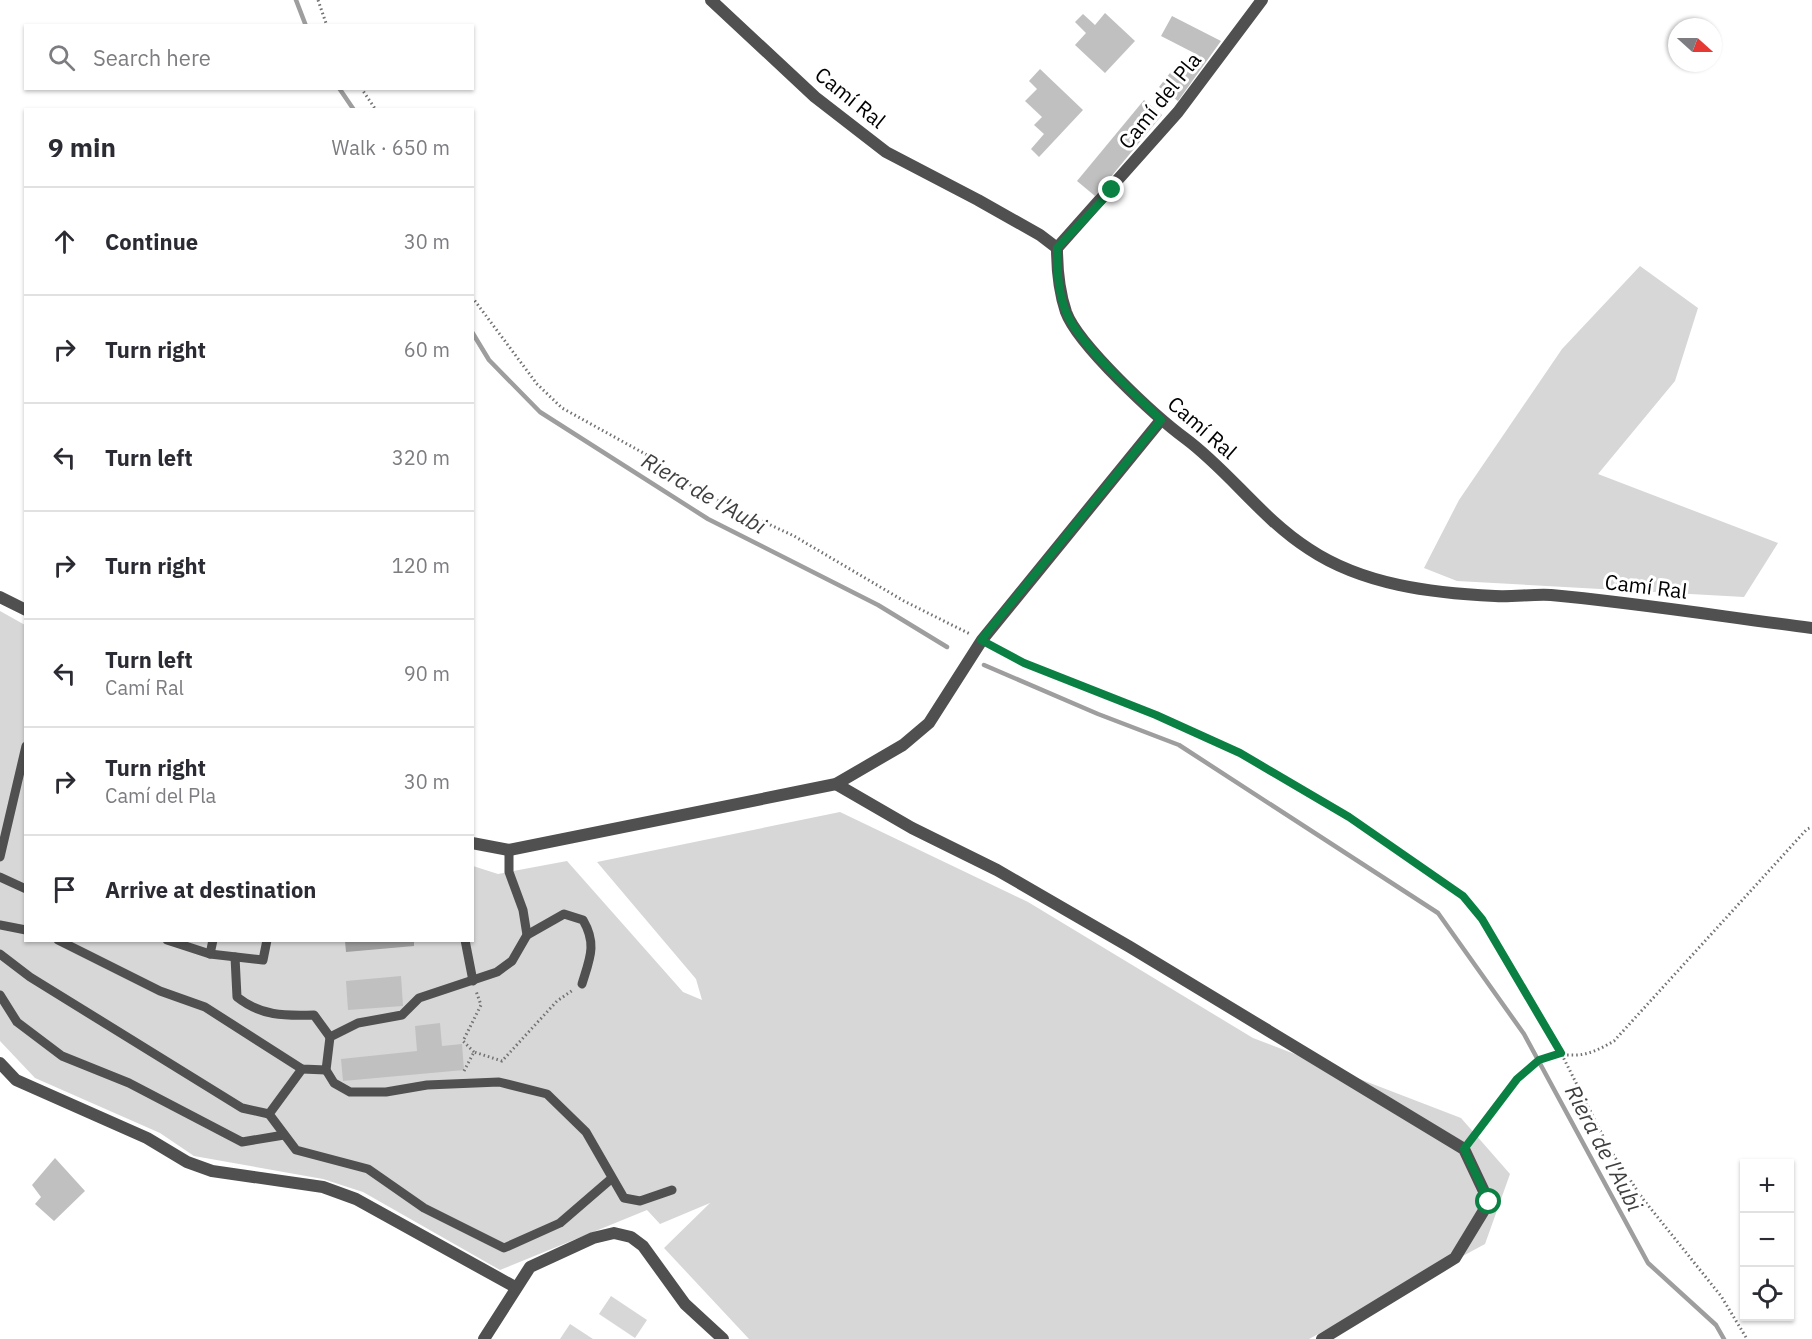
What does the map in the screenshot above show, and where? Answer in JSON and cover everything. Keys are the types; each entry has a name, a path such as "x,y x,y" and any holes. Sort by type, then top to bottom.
{"street":[{"name":"Camí Ral","path":"711,0 815,97 886,152 999,211 1040,235 1057,248 1057,277 1067,314 1092,349 1161,420 1211,457 1257,507 1310,550 1368,579 1495,596 1548,595 1812,628"},
{"name":"Camí del Pla","path":"1057,248 1178,112 1262,0"},
{"path":"474,843 509,850 836,784 903,745 929,723 981,640 1161,420"},
{"path":"0,597 24,609"},
{"path":"836,784 912,828 1007,876 1464,1149 1489,1202 1455,1258 1322,1339"},
{"path":"0,1063 16,1080 147,1138 195,1165 212,1171 323,1187 356,1199 515,1287"},
{"path":"484,1339 515,1287 530,1267 593,1238 614,1233 631,1237 643,1246 685,1304 723,1339"}],"lane":[{"path":"0,857 24,755"},
{"path":"509,850 510,872 523,910 527,935"},
{"path":"0,877 24,888"},
{"path":"330,1037 358,1023 402,1015 419,998 497,972 512,961 527,935 564,914 583,920 592,935 590,960 582,984"},
{"path":"0,925 24,930"},
{"path":"62,942 160,991 205,1007 302,1069 326,1070"},
{"path":"172,942 210,954 263,960 267,942"},
{"path":"210,954 213,942"},
{"path":"465,942 473,981"},
{"path":"0,954 30,977 242,1108 269,1114 296,1150 368,1169 424,1208 504,1248 560,1223 611,1179"},
{"path":"235,957 237,997 250,1008 279,1016 314,1015 330,1037 326,1070 334,1083 350,1092 386,1092 457,1083 499,1082 547,1094 585,1132 624,1198 640,1201 672,1190"},
{"path":"0,996 17,1022 62,1056 129,1083 242,1142 284,1135"},
{"path":"269,1114 302,1069"}],"path":[{"path":"318,0 326,24"},
{"path":"362,90 375,108"},
{"path":"474,300 532,378 562,408 656,460 710,497 794,536 904,601 1024,663 1156,715 1240,753 1333,806 1463,896 1482,919 1561,1053 1610,1150 1643,1199 1721,1296 1747,1339"},
{"path":"1464,1149 1517,1079 1539,1060 1561,1053 1577,1055 1600,1050 1614,1041 1807,829 1812,827"},
{"path":"473,981 481,1005 463,1041 474,1052 502,1061 557,1001 582,984"},
{"path":"457,1083 474,1052"}],"shaded area":[{"path":"1640,266 1698,308 1675,381 1598,474 1778,543 1744,597 1457,581 1424,568 1459,500 1562,349"},
{"path":"0,611 24,624 24,942 474,942 474,866 498,874 567,861 683,992 702,1000 696,979 597,862 840,812 1028,902 1253,1038 1461,1118 1510,1174 1485,1244 1309,1339 749,1339 664,1248 710,1203 660,1224 647,1210 500,1270 363,1192 323,1179 194,1156 160,1133 35,1078 0,1041"},
{"path":"345,942 414,942 414,946 346,952"},
{"path":"611,1296 647,1320 635,1338 599,1314"},
{"path":"570,1324 593,1339 560,1339"}],"building":[{"path":"1105,13 1135,41 1105,73 1075,45 1086,33 1075,22 1083,14 1095,25"},
{"path":"1172,16 1221,41 1178,101 1159,87 1177,64 1186,69 1196,54 1161,36"},
{"path":"1040,69 1083,110 1039,157 1031,149 1044,134 1034,125 1042,117 1025,101 1037,89 1029,81"},
{"path":"1144,100 1162,115 1095,196 1077,181"},
{"path":"401,976 403,1006 348,1010 346,981"},
{"path":"440,1023 442,1046 462,1044 464,1070 343,1081 341,1059 417,1051 415,1026"},
{"path":"55,1158 85,1191 54,1221 35,1204 41,1197 32,1185"}],"waterway":[{"name":"Riera de l'Aubi","path":"296,0 305,24"},
{"name":"Riera de l'Aubi","path":"340,90 353,108"},
{"name":"Riera de l'Aubi","path":"474,335 489,360 540,412 708,519 878,605 947,647"},
{"name":"Riera de l'Aubi","path":"984,665 1098,714 1179,745 1438,913 1524,1034 1648,1263 1716,1325 1724,1339"}],"route":[{"path":"1112,190 1057,248 1057,277 1067,314 1092,349 1161,420 981,640 1024,663 1156,715 1240,753 1316,795 1463,896 1482,919 1561,1053 1539,1060 1517,1079 1464,1149 1489,1202"}]}
